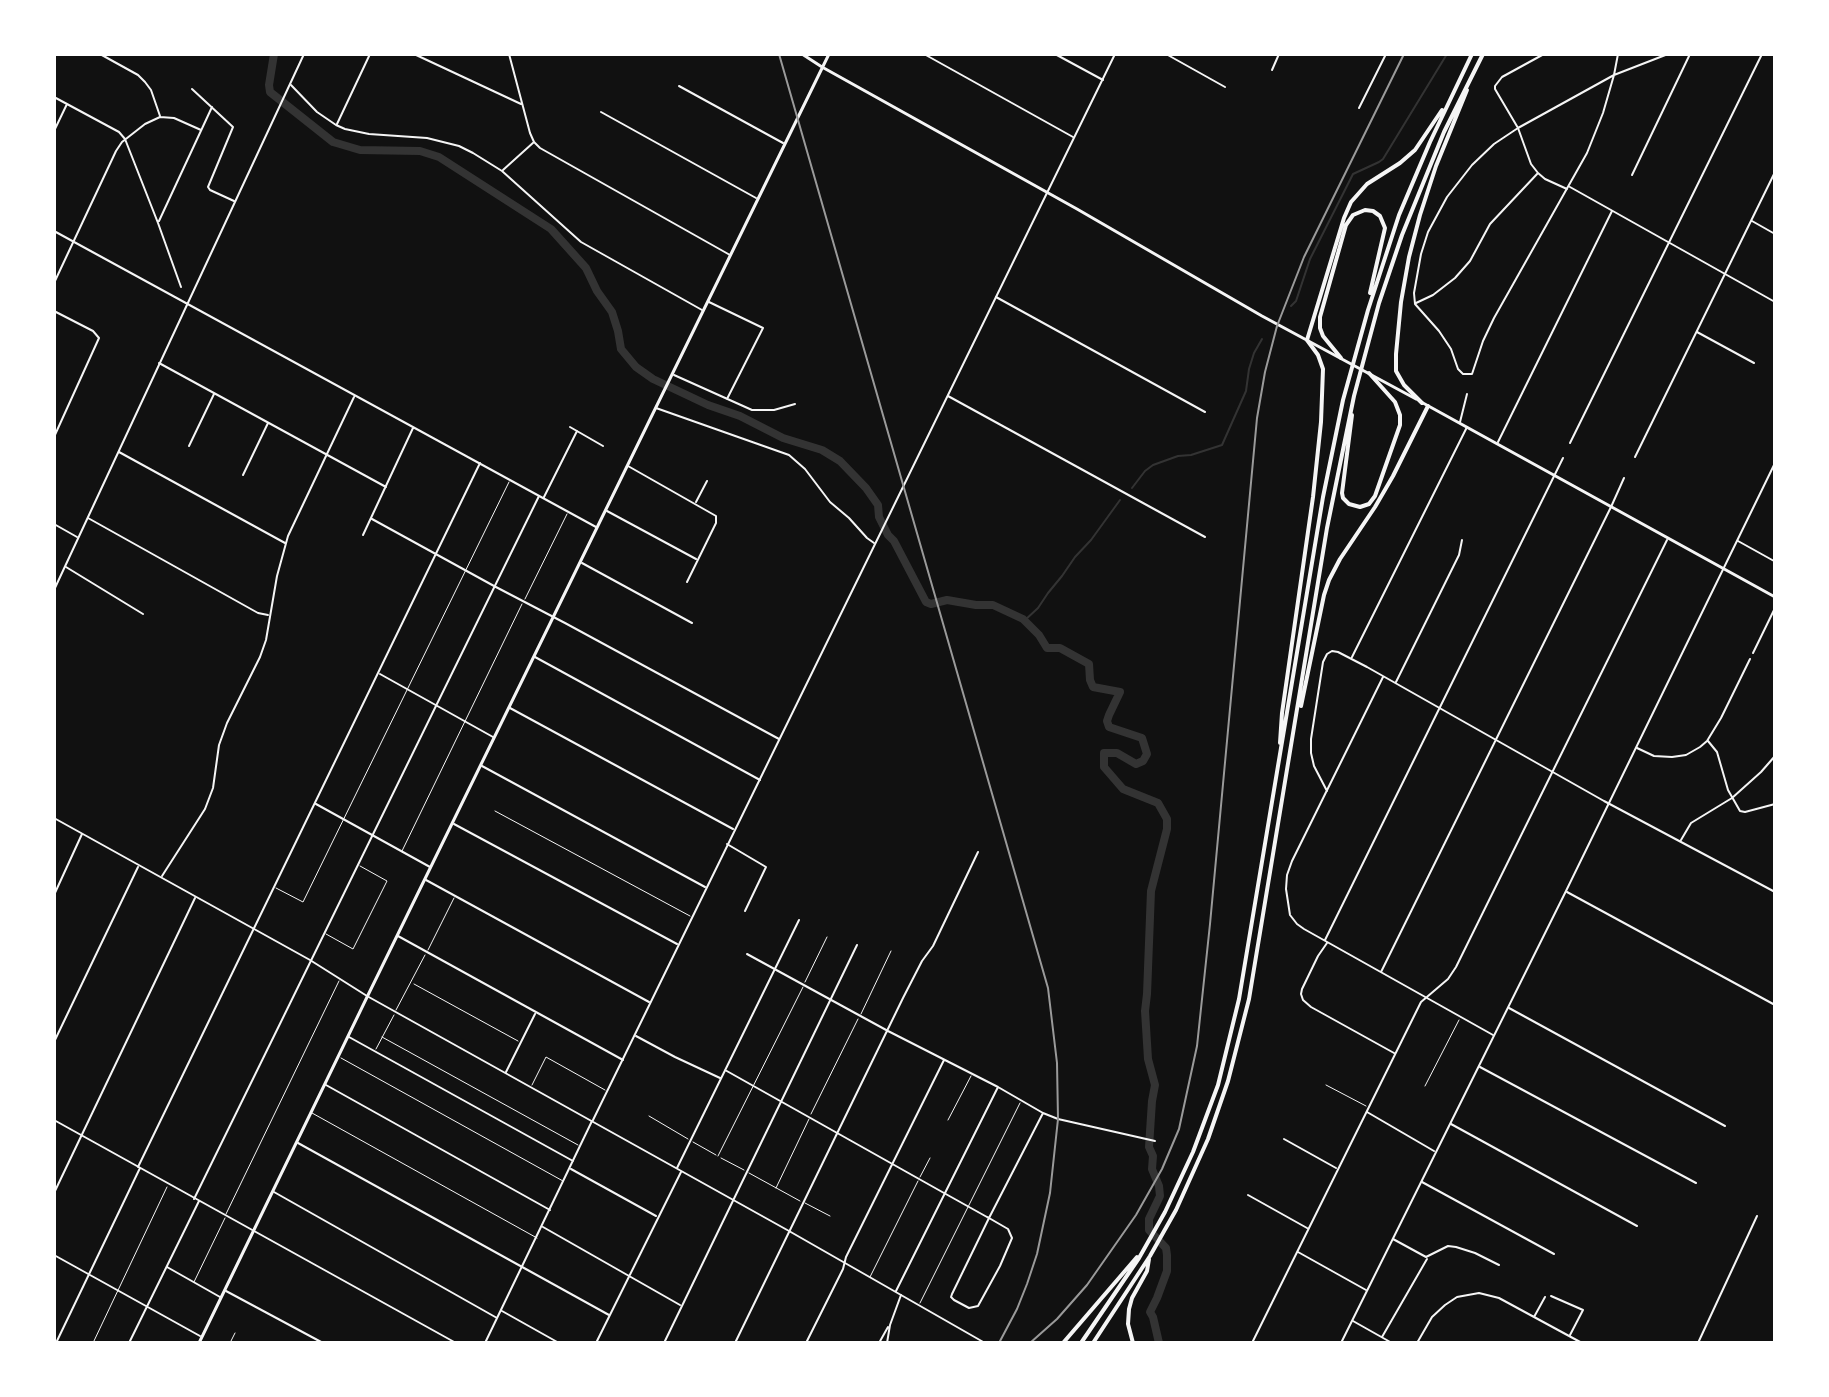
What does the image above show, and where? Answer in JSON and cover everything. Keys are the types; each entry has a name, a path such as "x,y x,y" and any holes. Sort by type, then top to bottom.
{"highway":[{"path":"1081,1343 1146,1247 1179,1184 1221,1074 1235,1019 1332,451 1348,378 1399,215 1472,54"},
{"path":"1093,1343 1150,1256 1182,1196 1214,1123 1228,1081 1249,999 1337,475 1354,396 1375,315 1402,235 1435,154 1483,54"},
{"path":"1422,403 1404,385 1396,371 1401,302 1420,215 1472,75"},
{"path":"1279,761 1282,713 1313,497 1323,398 1323,366 1307,340 1341,224 1351,202 1367,184 1415,150 1452,94"},
{"path":"1342,359 1323,336 1320,317 1348,222 1355,213 1365,210 1380,216 1385,228 1368,310"},
{"path":"1354,396 1342,493 1349,504 1360,507 1369,504 1375,496 1398,435 1400,420 1392,397 1368,373"},
{"path":"1291,748 1327,584 1393,476 1428,406"},
{"path":"1063,1343 1146,1247"},
{"path":"1133,1343 1128,1329 1128,1315 1132,1298 1147,1271 1150,1256"}],"main road":[{"path":"802,54 1262,316 1775,597"},
{"path":"199,1343 829,54"}],"street":[{"path":"100,54 145,82 160,117"},
{"path":"54,590 304,54"},
{"path":"336,125 370,54"},
{"path":"414,54 522,104"},
{"path":"509,54 534,142 552,156 730,255"},
{"path":"924,54 1074,138"},
{"path":"1055,54 1103,80"},
{"path":"485,1343 1115,54"},
{"path":"1166,54 1225,87"},
{"path":"1272,70 1279,54"},
{"path":"1359,108 1386,54"},
{"path":"1544,54 1502,77 1495,86 1538,173 1775,302"},
{"path":"1618,54 1614,75 1595,135 1494,318 1475,369 1469,375 1461,373 1451,349 1415,304 1414,293 1428,232 1447,197 1472,165 1494,144 1518,128 1614,75 1668,54"},
{"path":"1632,175 1690,54"},
{"path":"1570,443 1762,54"},
{"path":"290,83 312,108 336,125 369,134 427,138 473,153 502,171 581,242 703,311"},
{"path":"679,86 784,144"},
{"path":"192,89 233,127 208,187 235,202"},
{"path":"54,97 119,132 125,139 181,287"},
{"path":"54,131 67,104"},
{"path":"158,223 213,106"},
{"path":"601,112 757,199"},
{"path":"54,283 116,151 125,139 160,117 174,118 201,130"},
{"path":"502,171 534,142"},
{"path":"1635,457 1775,172"},
{"path":"1415,304 1455,278 1470,261 1490,224 1538,173"},
{"path":"1497,444 1612,211"},
{"path":"1751,220 1775,234"},
{"path":"54,231 597,528"},
{"path":"996,297 1205,412"},
{"path":"708,302 763,328 727,399"},
{"path":"54,311 93,331 99,338 54,437"},
{"path":"1696,331 1754,363"},
{"path":"159,363 386,487"},
{"path":"673,374 760,411 795,404"},
{"path":"189,446 214,394"},
{"path":"1459,423 1467,394"},
{"path":"161,877 205,809 213,788 219,745 266,640 277,572 286,543 355,395"},
{"path":"948,396 1205,537"},
{"path":"656,408 789,455 802,465 827,499 875,543"},
{"path":"243,475 268,423"},
{"path":"363,535 414,427"},
{"path":"570,427 603,446"},
{"path":"1351,659 1468,427"},
{"path":"543,498 577,431"},
{"path":"118,451 286,543"},
{"path":"1395,1054 1321,1013 1307,1004 1301,994 1563,458"},
{"path":"56,1343 480,463"},
{"path":"1341,1343 1775,463"},
{"path":"627,466 715,514 716,523 687,582"},
{"path":"1381,972 1624,478"},
{"path":"695,503 707,481"},
{"path":"194,1199 539,496"},
{"path":"606,510 698,560"},
{"path":"88,518 258,613 269,616"},
{"path":"372,519 779,739"},
{"path":"54,524 78,537"},
{"path":"1252,1343 1421,1002 1452,974 1668,538"},
{"path":"1395,683 1459,555 1462,540"},
{"path":"1737,541 1775,560"},
{"path":"580,562 692,623"},
{"path":"65,566 143,614"},
{"path":"1753,653 1775,608"},
{"path":"1327,791 1314,766 1311,739 1323,662 1327,654 1338,652 1775,892"},
{"path":"534,657 760,780"},
{"path":"1636,748 1654,756 1672,757 1696,750 1707,741 1750,659"},
{"path":"378,673 495,737"},
{"path":"1383,677 1292,861 1286,889 1293,920 1494,1036"},
{"path":"509,708 735,830"},
{"path":"1707,741 1717,752 1724,782 1739,810 1744,813 1775,804"},
{"path":"1680,841 1691,823 1732,798 1775,756"},
{"path":"481,766 706,888"},
{"path":"315,803 431,867"},
{"path":"54,818 985,1343"},
{"path":"452,824 678,945"},
{"path":"54,895 82,834"},
{"path":"727,844 766,867 745,911"},
{"path":"735,1343 978,852"},
{"path":"54,1042 139,865"},
{"path":"425,880 650,1003"},
{"path":"1566,891 1775,1005"},
{"path":"55,1189 195,896"},
{"path":"677,1169 799,920"},
{"path":"397,935 623,1060"},
{"path":"664,1343 857,945"},
{"path":"747,954 1043,1113 1155,1141"},
{"path":"1508,1007 1725,1126"},
{"path":"505,1073 536,1012"},
{"path":"635,1035 721,1079"},
{"path":"348,1036 573,1161"},
{"path":"806,1343 944,1059"},
{"path":"1479,1066 1696,1183"},
{"path":"725,1070 838,1133 892,1164 989,1218 1008,1229 1011,1241 1000,1266 978,1306 969,1308 954,1300 952,1294 989,1218 1043,1113"},
{"path":"325,1084 550,1210"},
{"path":"896,1292 998,1087"},
{"path":"1367,1110 1436,1152"},
{"path":"54,1120 456,1343"},
{"path":"1450,1123 1637,1226"},
{"path":"1284,1139 1337,1169"},
{"path":"297,1142 609,1315"},
{"path":"570,1168 658,1217"},
{"path":"596,1343 681,1171"},
{"path":"1421,1182 1554,1254"},
{"path":"273,1192 497,1318"},
{"path":"1248,1195 1308,1228"},
{"path":"129,1343 199,1201"},
{"path":"1698,1343 1757,1216"},
{"path":"542,1227 682,1306"},
{"path":"1393,1239 1428,1257"},
{"path":"1382,1337 1428,1257 1448,1246 1475,1253 1499,1265"},
{"path":"1297,1252 1367,1290"},
{"path":"54,1255 202,1337"},
{"path":"166,1267 221,1298"},
{"path":"225,1290 323,1343"},
{"path":"1417,1343 1438,1310 1457,1297 1479,1293 1492,1296 1582,1343"},
{"path":"887,1343 901,1295"},
{"path":"1551,1296 1583,1310 1569,1336"},
{"path":"1534,1317 1545,1297"},
{"path":"501,1311 559,1343"},
{"path":"1352,1320 1392,1343"},
{"path":"879,1343 890,1325"}],"lane":[{"path":"274,887 303,902 510,479"},
{"path":"401,851 568,512"},
{"path":"495,811 692,917"},
{"path":"324,933 353,949 387,881 358,865"},
{"path":"375,1051 455,895"},
{"path":"718,1156 827,937"},
{"path":"776,1188 891,951"},
{"path":"194,1282 340,979"},
{"path":"412,983 521,1043"},
{"path":"1425,1086 1461,1017"},
{"path":"382,1037 581,1146"},
{"path":"338,1056 563,1181"},
{"path":"530,1087 546,1057 608,1091"},
{"path":"948,1120 972,1073"},
{"path":"1326,1085 1367,1110"},
{"path":"919,1305 1021,1100"},
{"path":"311,1112 537,1238"},
{"path":"649,1116 830,1216"},
{"path":"870,1277 930,1158"},
{"path":"93,1343 169,1184"},
{"path":"230,1343 235,1333"}],"waterway":[{"path":"274,54 270,92 333,142 360,150 420,151 439,157 551,229 586,268 612,312 621,349 636,367 653,379 708,405 740,416 783,438 822,450 840,461 878,505 879,517 926,602 931,604 947,600 993,605 1023,619 1047,648 1060,648 1089,664 1093,687 1120,692 1107,721 1109,727 1142,738 1147,754 1143,761 1136,764 1117,753 1104,753 1104,767 1123,789 1158,803 1167,819 1151,891 1145,1011 1148,1059 1155,1085 1149,1147 1160,1196 1149,1219 1149,1230 1166,1248 1167,1255 1167,1271 1150,1312 1159,1343"},
{"path":"1291,306 1296,301 1310,259 1353,174 1383,159 1447,54"},
{"path":"1132,488 1153,465 1222,445 1246,391 1249,369 1262,339"},
{"path":"1024,621 1038,608 1120,500"}],"railway":[{"path":"779,54 1048,988 1057,1063 1058,1119 1050,1193 1027,1284 999,1343"},
{"path":"1030,1343 1057,1319 1087,1285 1136,1215 1162,1169 1179,1129 1197,1046 1257,418 1265,372 1277,326 1304,257 1404,54"}]}
